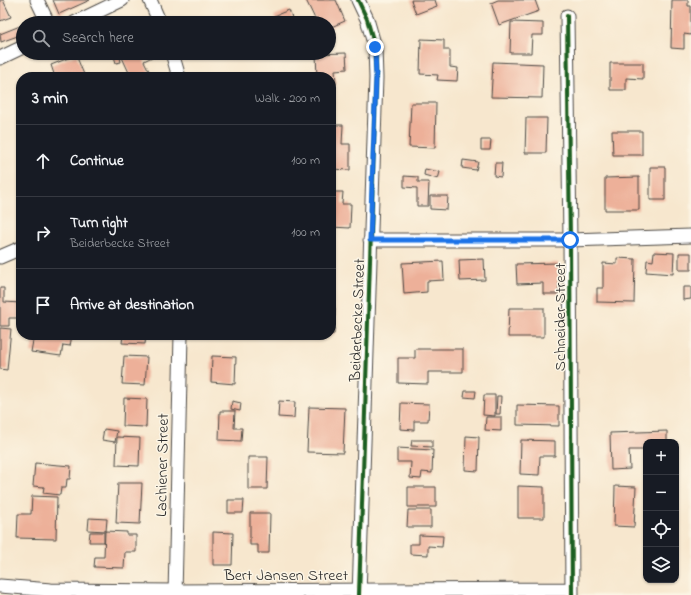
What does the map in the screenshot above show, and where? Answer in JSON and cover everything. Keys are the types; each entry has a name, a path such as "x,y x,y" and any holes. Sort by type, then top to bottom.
{"street":[{"path":"37,0 45,16"},
{"path":"89,16 122,0"},
{"path":"150,0 157,16"},
{"name":"Beiderbecke Street","path":"358,0 367,19 375,47 376,78 359,593"},
{"name":"Schneider Street","path":"567,16 572,592"},
{"path":"0,58 16,50"},
{"path":"174,60 178,72"},
{"path":"370,240 570,240 691,236"},
{"path":"0,257 16,250"},
{"name":"Lachiener Street","path":"175,593 181,340"},
{"name":"Bert Jansen Street","path":"0,586 51,590 175,593 572,592"}],"building":[{"path":"0,0 3,0 11,17 0,21"},
{"path":"53,0 90,0 59,14"},
{"path":"306,0 336,0 345,21 336,25 336,16 314,16"},
{"path":"411,0 435,0 437,6 416,14"},
{"path":"498,0 535,0 539,11 499,25 491,3"},
{"path":"672,0 688,0 688,6 691,6 691,35 684,34 684,49 671,48"},
{"path":"289,10 291,16 274,16"},
{"path":"511,22 543,23 543,35 532,35 531,53 510,53"},
{"path":"16,28 16,37 1,42 0,34"},
{"path":"421,39 444,40 444,50 450,50 450,67 458,68 457,81 437,80 438,75 420,74"},
{"path":"336,53 346,53 347,69 335,70 335,72 317,72 316,60 336,60"},
{"path":"64,60 78,60 83,72 53,72 51,65"},
{"path":"115,60 121,60 121,62 116,63"},
{"path":"123,60 146,60 144,61 150,72 129,72"},
{"path":"493,62 543,64 542,98 491,97"},
{"path":"610,63 643,63 643,79 626,78 626,90 610,90"},
{"path":"411,103 436,103 435,148 409,147"},
{"path":"526,118 547,118 546,153 525,153"},
{"path":"336,125 343,125 342,144 350,144 350,170 336,169"},
{"path":"612,131 642,131 642,155 613,155"},
{"path":"481,140 491,140 490,150 481,150"},
{"path":"463,160 478,162 476,170 462,168"},
{"path":"495,163 502,163 501,177 494,176"},
{"path":"650,167 665,167 665,200 650,200"},
{"path":"425,169 440,172 438,179 424,175"},
{"path":"404,176 418,177 418,182 429,182 428,206 417,206 417,188 404,187"},
{"path":"639,177 639,210 605,210 605,178"},
{"path":"336,192 343,192 342,204 351,204 350,228 336,227"},
{"path":"430,196 448,196 447,210 430,209"},
{"path":"654,252 674,253 673,274 646,272 647,260 653,261"},
{"path":"679,253 691,253 691,270 679,270"},
{"path":"617,258 635,259 634,303 597,302 597,288 603,288 603,263 617,264"},
{"path":"484,259 485,280 460,281 459,260"},
{"path":"443,261 444,280 427,281 427,292 404,294 402,263"},
{"path":"558,263 559,294 543,294 543,283 517,284 516,264"},
{"path":"683,287 691,287 691,299 683,300"},
{"path":"0,288 4,288 4,302 16,303 16,318 9,318 9,326 0,326"},
{"path":"509,308 544,308 544,337 508,337"},
{"path":"0,328 11,329 7,370 0,369"},
{"path":"33,340 71,340 70,346 63,345 61,356 31,352"},
{"path":"122,340 145,340 145,344 122,343"},
{"path":"415,349 463,349 463,372 428,372 428,384 398,383 398,358 415,358"},
{"path":"124,356 147,357 145,385 122,384"},
{"path":"212,356 236,357 235,384 211,382"},
{"path":"465,391 476,391 475,398 464,397"},
{"path":"484,395 495,395 495,416 483,415"},
{"path":"497,396 501,396 500,414 496,414"},
{"path":"124,398 147,399 146,427 123,426"},
{"path":"232,401 241,403 240,411 231,409"},
{"path":"279,401 295,402 294,418 278,417"},
{"path":"401,403 429,404 428,421 414,421 414,430 400,429"},
{"path":"517,405 559,406 559,426 517,425"},
{"path":"309,407 345,408 343,453 307,452"},
{"path":"220,411 235,411 234,428 242,428 241,441 219,440"},
{"path":"486,417 501,417 501,431 485,430"},
{"path":"104,429 117,431 115,442 102,440"},
{"path":"667,431 667,439 643,439 643,450 629,450 630,469 611,470 610,433"},
{"path":"466,436 479,437 478,471 465,470"},
{"path":"117,437 140,438 139,466 116,465"},
{"path":"412,440 432,440 432,447 411,446"},
{"path":"521,440 555,441 555,456 540,456 539,475 520,474"},
{"path":"397,448 433,450 432,473 422,472 421,479 410,478 411,462 397,462"},
{"path":"248,457 268,457 267,489 248,489"},
{"path":"35,463 71,466 70,479 67,479 66,488 61,488 60,495 43,493 44,487 33,486"},
{"path":"118,483 142,483 140,524 116,523"},
{"path":"518,486 544,487 544,518 518,518"},
{"path":"615,486 636,487 634,527 614,526"},
{"path":"408,487 436,487 436,507 408,507"},
{"path":"32,496 57,497 56,539 17,538 18,514 31,514"},
{"path":"228,500 244,500 243,513 228,513"},
{"path":"408,510 431,510 431,527 407,527"},
{"path":"250,513 270,513 269,553 258,553 258,545 250,545"},
{"path":"89,518 107,519 106,531 88,530"},
{"path":"105,531 127,532 127,535 136,535 136,552 125,552 124,568 94,567 95,557 104,557"},
{"path":"90,532 104,532 104,542 89,542"},
{"path":"213,532 233,533 232,565 213,565"},
{"path":"419,535 443,536 442,547 428,546 428,555 410,554 410,544 419,544"}],"cycle path":[{"path":"358,0 367,19 375,47 376,78 359,595"},
{"path":"567,16 572,595"}],"route":[{"path":"375,47 376,78 370,240 570,240"}]}
